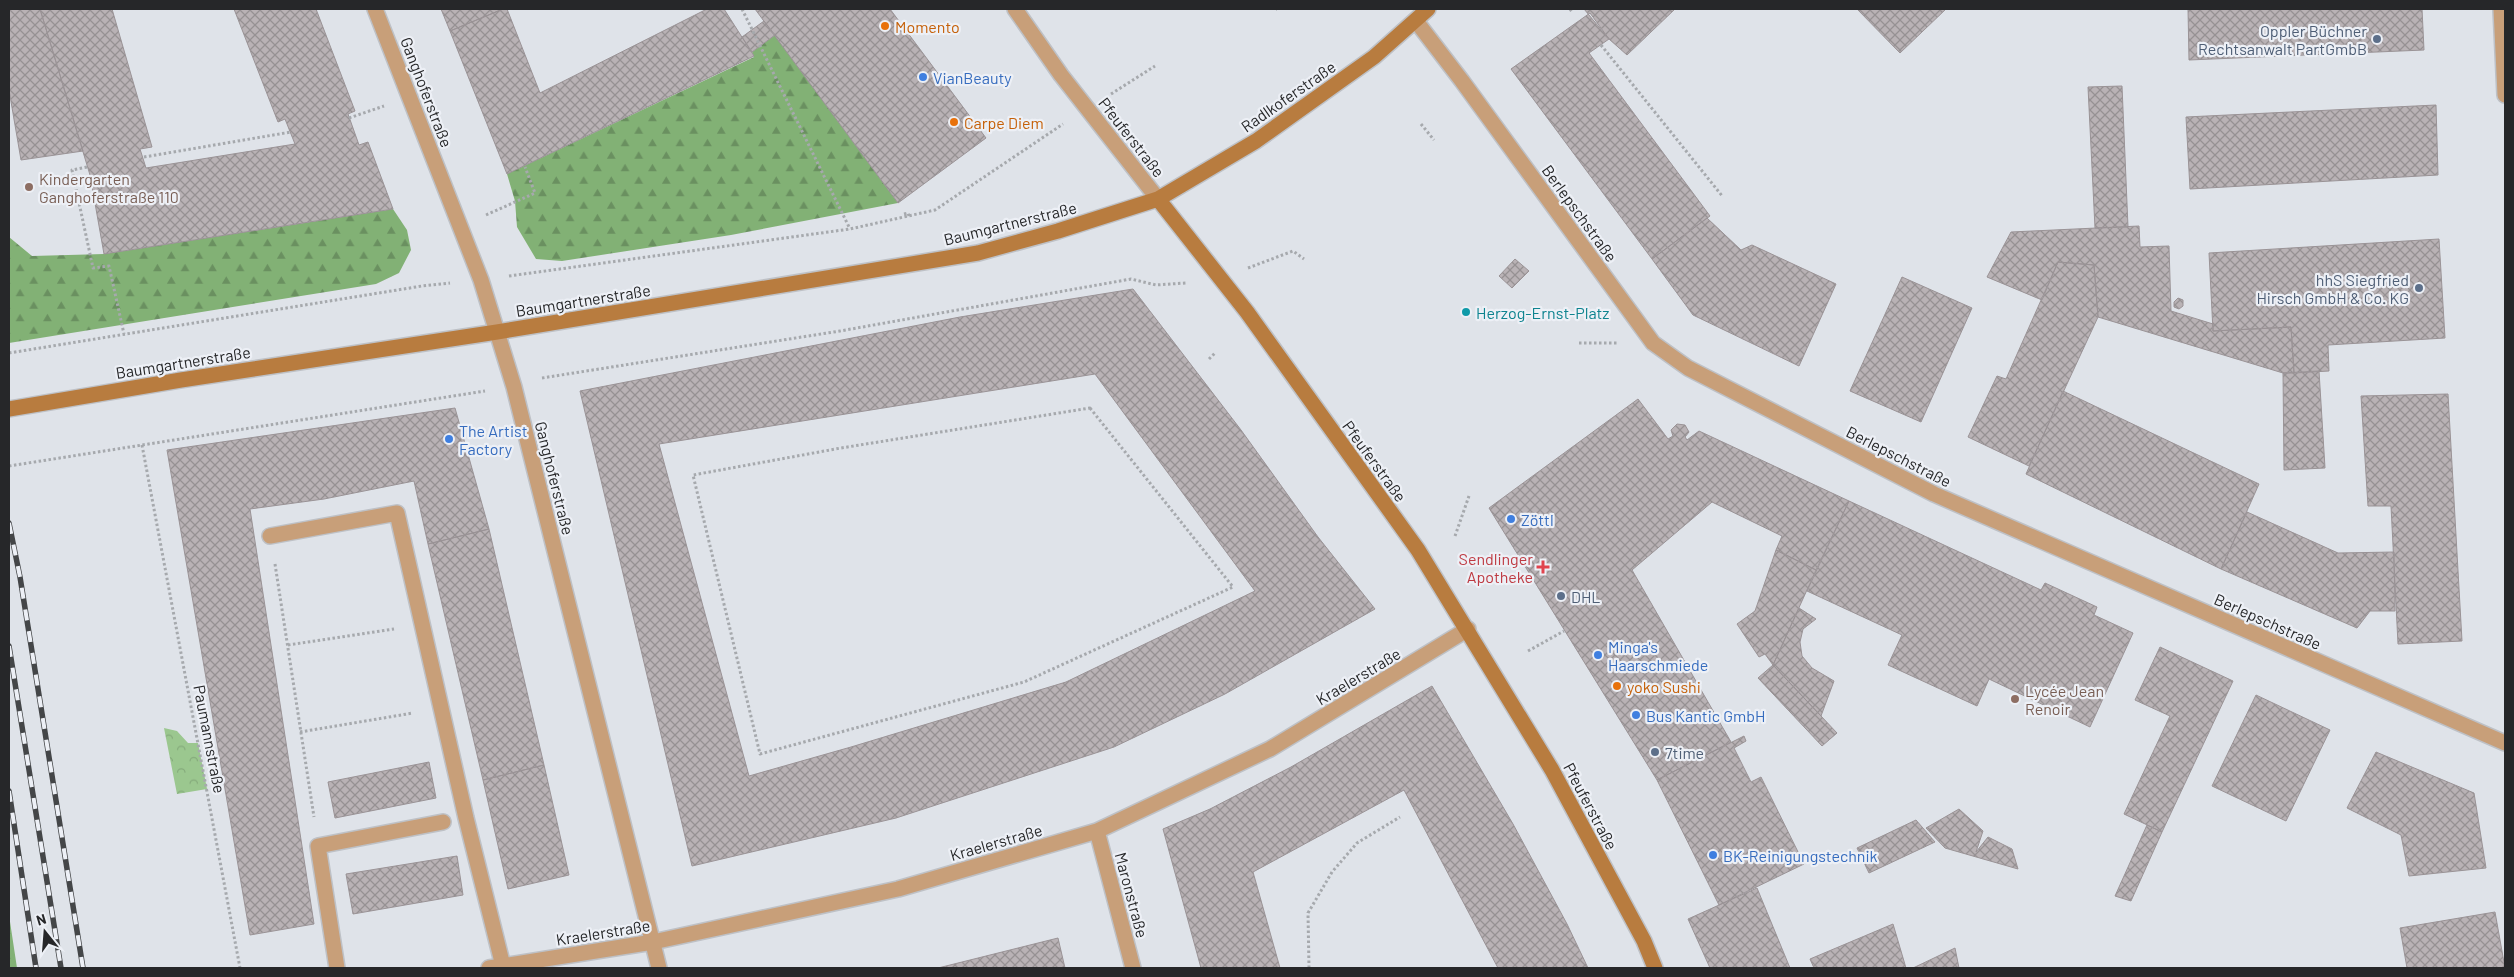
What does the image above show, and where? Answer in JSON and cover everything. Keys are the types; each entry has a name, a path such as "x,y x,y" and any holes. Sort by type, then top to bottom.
{"main road":[{"name":"Radlkoferstraße","path":"1158,199 1288,120 1374,57 1428,9"},
{"name":"Baumgartnerstraße","path":"9,409 181,380 497,332 978,253 1058,231 1158,199"},
{"name":"Pfeuferstraße","path":"1158,199 1247,312 1418,550 1468,629 1552,770 1644,940 1655,968"}],"street":[{"name":"Ganghoferstraße","path":"375,9 481,280 514,387 659,968"},
{"name":"Pfeuferstraße","path":"1015,9 1061,75 1158,199"},
{"path":"2501,9 2505,95"},
{"name":"Berlepschstraße","path":"1416,21 1653,343 1688,368 1934,494 2505,743"},
{"path":"270,536 397,513 466,818 496,967"},
{"name":"Kraelerstraße","path":"496,967 653,942 898,889 1097,831 1270,749 1468,629"},
{"path":"337,968 318,846 443,822"},
{"name":"Maronstraße","path":"1097,831 1133,968"}],"path":[{"path":"742,9 850,229"},
{"path":"1570,9 1573,13"},
{"path":"1602,44 1723,196"},
{"path":"9,353 422,286 481,280 850,229 935,210 1041,137 1155,66"},
{"path":"349,118 410,97"},
{"path":"1421,124 1434,140"},
{"path":"144,156 291,132"},
{"path":"87,167 72,170 93,268 109,266 124,334"},
{"path":"509,205 535,193 525,167"},
{"path":"904,214 908,213 909,216"},
{"path":"1293,251 1304,259"},
{"path":"9,466 514,387 548,376 830,333 1131,279 1156,285"},
{"path":"1209,359 1215,353"},
{"path":"1090,408 1232,587 1024,682 760,754 693,475 850,446 1090,408"},
{"name":"Paumannstraße","path":"142,444 240,968"},
{"path":"1455,536 1469,496"},
{"path":"276,575 318,846"},
{"path":"288,645 400,628"},
{"path":"1528,651 1564,631"},
{"path":"300,732 420,712"},
{"path":"1309,968 1308,913 1332,872 1357,843 1400,818"}],"green space":[{"path":"775,35 898,203 731,235 562,261 536,259 517,227 515,201 507,174 754,57 752,52"},
{"path":"393,209 407,230 411,250 399,273 376,284 9,343 9,237 32,256 104,254"},
{"path":"164,728 177,731 188,743 198,743 207,789 177,794"},
{"path":"9,915 17,968 9,968"}],"building":[{"path":"9,9 40,9 83,151 21,160 9,90"},
{"path":"40,9 112,9 152,147 140,149 146,168 295,144 285,119 278,122 234,9 316,9 355,111 348,114 359,145 368,142 393,209 104,254 90,175"},
{"path":"441,9 503,9 450,31"},
{"path":"507,9 540,93 707,9 724,9 754,56 507,174 450,31"},
{"path":"755,9 890,9 986,138 898,203"},
{"path":"1584,9 1675,9 1627,55 1609,39"},
{"path":"1857,9 1946,9 1900,53"},
{"path":"2188,9 2422,9 2424,50 2189,60"},
{"path":"1590,13 1609,39 1589,53 1710,216 1652,259 1511,69"},
{"path":"764,21 775,35 752,52 742,37"},
{"path":"2122,86 2128,227 2095,228 2088,87"},
{"path":"2436,105 2438,175 2190,189 2186,117"},
{"path":"1707,218 1741,250 1752,245 1836,284 1799,366 1693,315 1652,259"},
{"path":"2139,226 2140,247 2169,246 2171,311 2213,324 2213,331 2291,327 2294,373 2283,373 2098,317 2094,265 2058,262 2042,300 1987,277 2011,232"},
{"path":"2439,239 2445,338 2328,345 2329,371 2294,373 2291,327 2213,331 2209,253"},
{"path":"1515,259 1529,271 1512,288 1499,276"},
{"path":"2058,262 2094,265 2098,317 2029,466 1968,437 1997,376 2006,379"},
{"path":"1902,277 1972,308 1921,422 1850,391"},
{"path":"1133,289 1241,430 1318,537 1375,609 1225,694 1114,747 896,818 692,866 580,391 960,317","holes":["1095,374 1255,591 1066,682 749,776 659,444"]},
{"path":"2178,298 2183,300 2183,306 2179,309 2174,307 2174,302"},
{"path":"2319,371 2325,468 2284,470 2283,373"},
{"path":"2063,391 2259,484 2221,569 2026,474"},
{"path":"2448,394 2462,641 2398,644 2391,506 2368,506 2361,396"},
{"path":"1638,399 1668,439 1673,436 1671,430 1677,424 1685,425 1689,432 1685,437 1687,440 1699,431 1849,501 1816,570 1776,550 1782,536 1712,502 1632,570 1731,742 1657,780 1489,508"},
{"path":"455,408 489,529 428,544 414,481 324,499 250,509 314,924 250,935 167,450"},
{"path":"1849,501 2041,590 2045,583 2097,607 2094,615 2133,633 2090,727 1989,679 1977,706 1888,665 1902,635 1807,591"},
{"path":"2247,512 2338,553 2394,552 2395,611 2370,611 2357,628 2221,569"},
{"path":"489,529 544,765 483,780 428,544"},
{"path":"1776,550 1816,570 1773,665 1765,654 1759,657 1737,624 1755,611"},
{"path":"1799,608 1816,619 1803,629 1800,642 1802,656 1812,668 1834,681 1821,716 1773,665"},
{"path":"2160,647 2233,681 2162,832 2124,814 2170,716 2135,700"},
{"path":"1773,665 1837,733 1822,746 1758,678"},
{"path":"1432,686 1513,824 1567,924 1588,968 1498,968 1404,790 1253,872 1280,968 1201,968 1163,829 1210,809 1291,767"},
{"path":"2256,695 2330,730 2286,821 2212,786"},
{"path":"1744,736 1746,741 1734,748 1751,782 1761,777 1804,864 1719,905 1657,780"},
{"path":"2376,752 2474,793 2486,868 2409,876 2401,835 2347,808"},
{"path":"429,762 436,798 335,818 328,782"},
{"path":"544,765 569,875 508,889 483,780"},
{"path":"1959,809 1983,831 1976,852 1988,837 2012,849 2018,869 1945,848 1926,828"},
{"path":"1916,820 1935,842 1869,873 1857,848"},
{"path":"2147,825 2162,832 2131,901 2115,896"},
{"path":"457,856 463,895 353,914 346,874"},
{"path":"1757,888 1790,968 1710,968 1688,919"},
{"path":"2495,912 2505,968 2407,968 2400,928"},
{"path":"1893,924 1906,968 1814,968 1810,959"},
{"path":"1058,938 1065,968 938,968"},
{"path":"1955,948 1959,968 1913,968"}],"railway":[{"path":"9,523 20,577 83,968"},
{"path":"9,646 61,968"},
{"path":"9,791 36,968"}],"place":[{"name":"Momento","path":"885,26"},
{"name":"Oppler Büchner Rechtsanwalt PartGmbB","path":"2377,39"},
{"name":"VianBeauty","path":"923,77"},
{"name":"Carpe Diem","path":"954,122"},
{"name":"Kindergarten Ganghoferstraße 110","path":"29,187"},
{"name":"hhS Siegfried Hirsch GmbH & Co. KG","path":"2419,288"},
{"name":"Herzog-Ernst-Platz","path":"1466,312"},
{"name":"The Artist Factory","path":"449,439"},
{"name":"Zöttl","path":"1511,519"},
{"name":"Sendlinger Apotheke","path":"1543,567"},
{"name":"DHL","path":"1561,596"},
{"name":"Minga's Haarschmiede","path":"1598,655"},
{"name":"yoko Sushi","path":"1617,686"},
{"name":"Lycée Jean Renoir","path":"2015,699"},
{"name":"Bus Kantic GmbH","path":"1636,715"},
{"name":"7time","path":"1655,752"},
{"name":"BK-Reinigungstechnik","path":"1713,855"}]}
